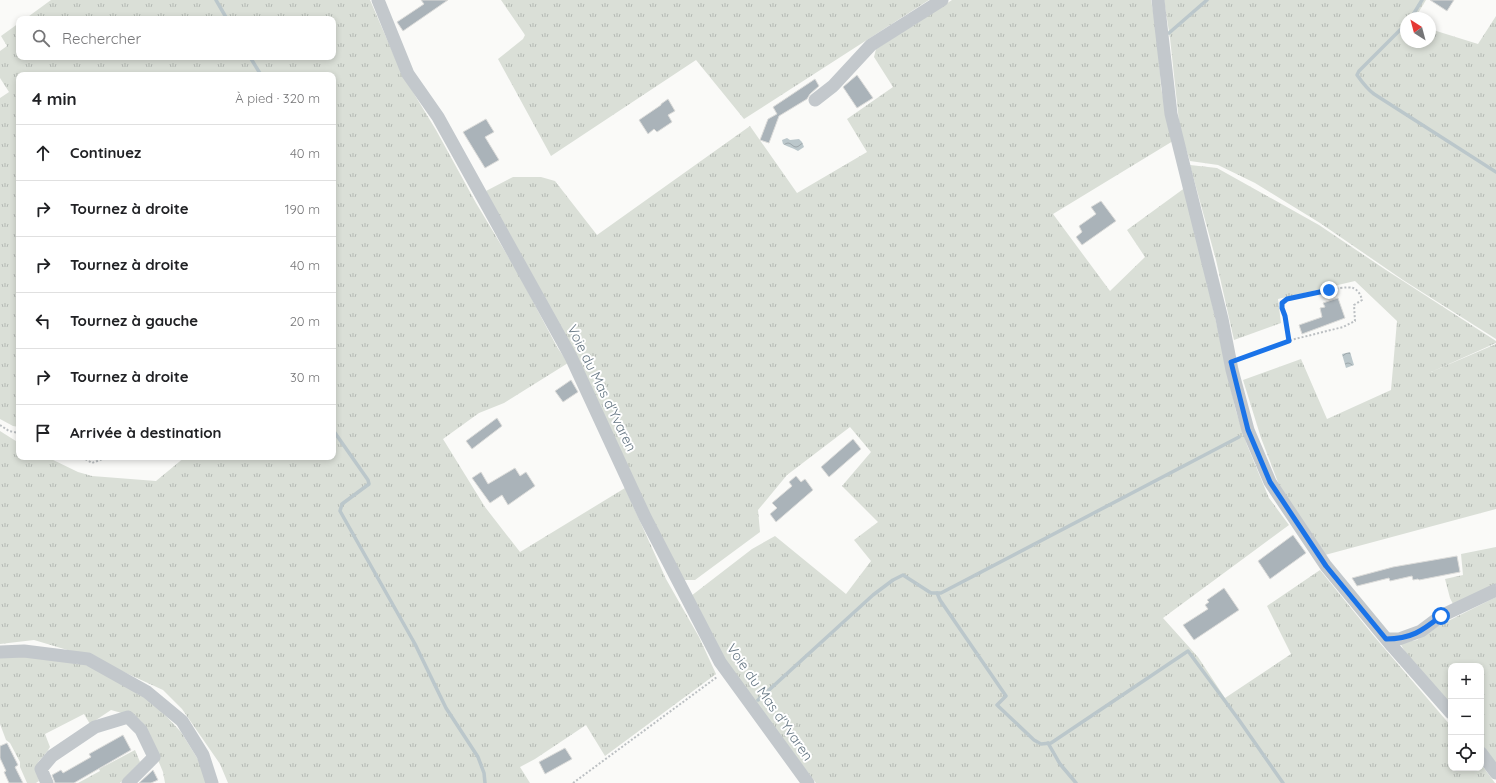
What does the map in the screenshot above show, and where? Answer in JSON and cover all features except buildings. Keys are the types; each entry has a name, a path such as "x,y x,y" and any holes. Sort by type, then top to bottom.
{"street":[{"name":"Voie du Mas d'Yvaren","path":"378,0 408,74 438,117 571,357 645,517 720,662 808,783"},
{"path":"815,100 833,86 871,46 942,0"},
{"path":"1158,0 1171,114 1248,430 1270,482 1326,566 1386,639 1448,710"},
{"path":"1386,639 1399,639 1422,631 1441,616 1496,590"},
{"path":"0,652 24,651 88,659 147,692 182,721 203,755 212,783"},
{"path":"47,783 41,769 52,756 95,727 128,717 140,730 154,757 128,783"},
{"path":"1484,757 1496,773"}],"path":[{"path":"1231,362 1289,341 1343,327 1355,321 1354,305 1362,300 1358,291 1352,288 1329,290 1287,299 1282,303 1282,308 1285,316 1289,341"},
{"path":"0,425 9,431 16,432"},
{"path":"87,460 92,463 100,460"},
{"path":"573,783 725,670"}],"green space":[{"path":"51,0 370,0 402,74 436,130 476,203 518,273 557,347 568,363 504,403 479,413 443,439 485,507 520,552 625,488 666,579 699,637 716,674 605,756 586,725 535,759 520,767 530,783 228,783 220,764 182,709 163,690 91,657 34,640 0,644 0,431 16,441 16,460 53,460 78,472 92,476 156,481 181,460 336,460 336,72 16,72 16,426 0,419 0,98 9,92 0,78 0,51 7,46 1,36 16,25 16,60 336,60 336,16 29,16"},
{"path":"501,0 929,0 744,119 696,60 551,156 498,59 523,39 525,35"},
{"path":"952,0 1151,0 1157,32 1161,88 1173,141 1053,214 1110,291 1145,257 1127,230 1186,187 1236,411 1247,445 1269,498 1289,525 1163,618 1198,657 1225,698 1291,654 1267,606 1320,570 1448,722 1448,771 1484,771 1484,768 1495,783 816,783 726,664 691,596 752,549 775,536 846,594 871,561 854,540 878,522 842,486 871,452 850,427 787,475 758,510 760,532 695,580 682,580 486,191 513,177 541,177 555,181 597,235 750,126 797,193 867,152 847,119 893,87 874,57 876,49"},
{"path":"1164,0 1426,0 1419,12 1400,12 1400,48 1436,48 1436,31 1478,44 1496,16 1496,339 1403,280 1320,223 1255,183 1218,165 1190,161 1180,131 1170,38"},
{"path":"1190,165 1217,168 1319,225 1496,341 1496,343 1431,372 1496,344 1496,509 1325,555 1281,490 1261,438 1243,380 1301,359 1327,419 1391,390 1397,321 1355,281 1278,299 1281,323 1234,340 1216,260"},
{"path":"1496,547 1496,586 1453,604 1445,579 1463,575 1461,554"},
{"path":"1496,597 1496,767 1484,751 1484,663 1448,663 1448,705 1411,662 1400,643 1417,640 1434,628"},
{"path":"22,655 86,664 150,699 181,732 199,761 208,783 165,783 163,772 142,722 136,717 111,710 90,724 84,714 45,734 50,747 37,765 39,781 36,783 27,783 20,767 20,762 10,743 6,740 0,724 0,656"},
{"path":"135,750 140,762 120,783 78,783 100,771 99,769"}],"water":[{"path":"787,138 790,140 799,139 804,147 798,151 783,144 782,140"},
{"path":"1350,352 1354,365 1346,368 1342,354"}],"waterway":[{"path":"216,0 225,16"},
{"path":"1169,33 1207,0"},
{"path":"1415,12 1422,0"},
{"path":"1400,30 1359,71 1357,75 1367,88 1374,94 1496,172"},
{"path":"252,60 259,72"},
{"path":"336,434 368,480 369,484 342,504 340,511 415,644 446,708 478,757 484,773 485,783"},
{"path":"758,700 873,595 893,580 903,575 931,593 941,593 1239,437"},
{"path":"937,593 940,600 1006,696 997,705 1034,740 1041,744 1051,743 1188,651 1283,783"},
{"path":"1048,743 1060,764 1076,783"}],"route":[{"path":"1329,290 1287,299 1282,303 1282,308 1285,316 1289,341 1231,362 1248,430 1270,482 1282,502 1326,566 1386,639 1399,639 1422,631 1441,616"}]}
